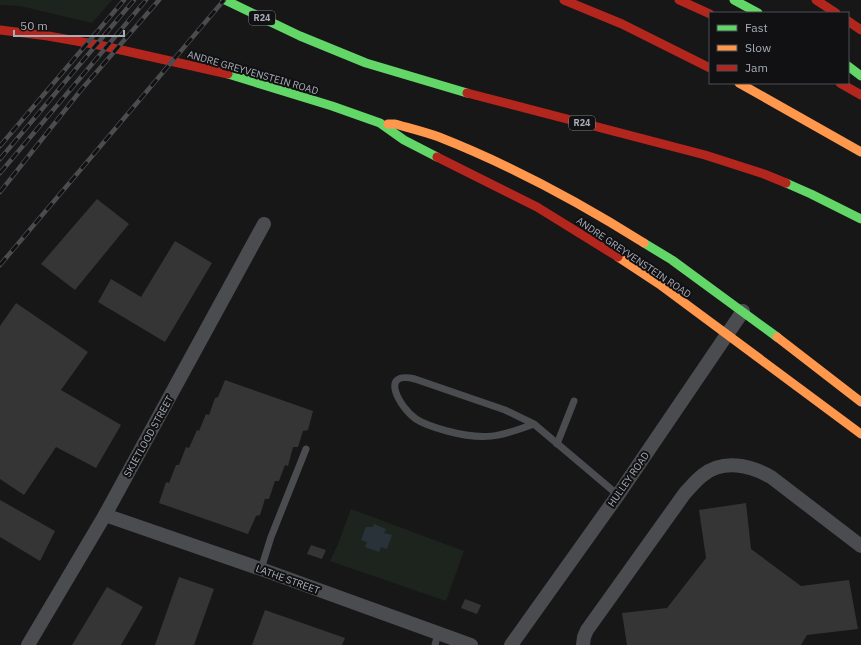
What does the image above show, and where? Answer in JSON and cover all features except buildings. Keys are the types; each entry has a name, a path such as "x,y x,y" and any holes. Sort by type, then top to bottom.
{"main road":[{"name":"R24","path":"225,0 300,36 366,63 483,98 704,155 764,174 811,194 861,219"},
{"path":"564,0 622,24 709,68"},
{"path":"679,0 709,14"},
{"path":"734,0 756,12"},
{"path":"816,0 834,12"},
{"path":"849,22 861,30"},
{"name":"ANDRE GREYVENSTEIN ROAD","path":"0,30 48,36 155,57 227,74 332,106 380,123 395,124 438,137 500,164 577,202 672,260 743,311 861,402"},
{"path":"849,67 861,76"},
{"path":"741,84 861,152"},
{"path":"842,84 861,95"},
{"name":"ANDRE GREYVENSTEIN ROAD","path":"380,123 404,140 537,207 602,246 727,334 861,434"}],"street":[{"name":"SKIETLOOD STREET","path":"28,645 105,515 264,224"},
{"name":"HULLEY ROAD","path":"511,645 618,495 743,311"},
{"path":"583,645 587,630 685,493 698,479 713,469 735,465 748,467 771,477 861,546"},
{"name":"LATHE STREET","path":"105,515 261,569 437,639 471,645"}],"lane":[{"path":"534,424 506,435 484,438 452,433 433,427 415,418 398,401 395,394 396,382 407,377 506,410 534,424 618,495"},
{"path":"557,444 574,401"},
{"path":"261,569 271,537 306,449"}],"shaded area":[{"path":"0,0 112,0 92,23 20,6 0,5"},
{"path":"351,509 464,551 446,601 330,561"},
{"path":"374,524 386,529 384,533 392,535 387,549 381,547 379,552 365,547 367,542 361,540 366,527 373,527"}],"railway":[{"path":"0,146 124,0"},
{"path":"0,159 134,0"},
{"path":"0,173 146,0"},
{"path":"0,192 81,90 159,0"},
{"path":"0,265 224,0"}],"traffic: fast":[{"path":"225,0 300,36 366,63 467,93"},
{"path":"734,0 756,12"},
{"path":"849,67 861,76"},
{"path":"228,74 332,106 380,123 404,140 437,157"},
{"path":"786,183 861,219"},
{"path":"644,243 672,260 777,337"}],"traffic: slow":[{"path":"741,84 861,152"},
{"path":"388,124 395,124 434,135 518,172 595,213 644,243"},
{"path":"618,257 659,284 861,434"},
{"path":"777,337 861,402"}],"traffic: jam":[{"path":"564,0 622,24 709,68"},
{"path":"679,0 709,14"},
{"path":"816,0 834,12"},
{"path":"849,22 861,30"},
{"path":"0,30 48,36 99,45 228,74"},
{"path":"842,84 861,95"},
{"path":"467,93 705,155 764,174 786,183"},
{"path":"437,157 537,207 618,257"}]}
